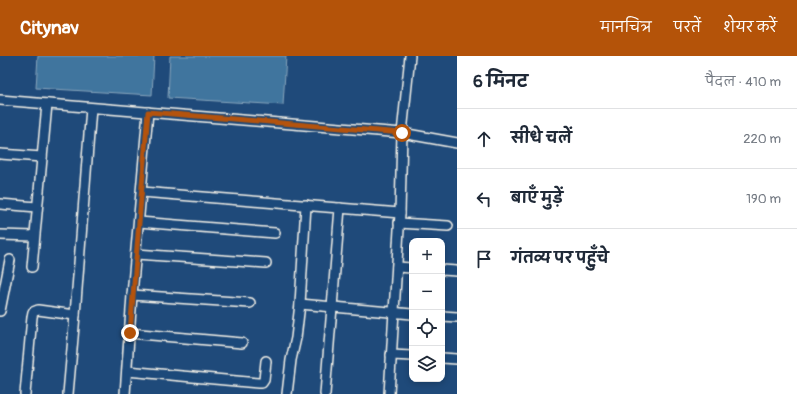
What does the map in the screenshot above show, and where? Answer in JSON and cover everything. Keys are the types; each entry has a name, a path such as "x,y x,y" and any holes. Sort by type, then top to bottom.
{"street":[{"path":"389,394 400,212 402,133 410,56"},
{"path":"0,100 402,133 457,143"},
{"path":"32,267 47,104"},
{"path":"68,394 91,108"},
{"path":"125,394 148,112"},
{"path":"0,154 42,157"},
{"path":"142,192 400,212"},
{"path":"0,204 37,208"},
{"path":"287,394 300,304 306,205"},
{"path":"325,394 340,208"},
{"path":"139,222 275,233"},
{"path":"399,224 448,226"},
{"path":"0,235 34,236"},
{"path":"136,254 266,263"},
{"path":"0,311 3,284 10,260"},
{"path":"397,267 409,268"},
{"path":"445,270 457,271"},
{"path":"132,295 250,303"},
{"path":"300,304 409,314"},
{"path":"25,394 33,312 38,310 75,315"},
{"path":"445,316 457,317"},
{"path":"130,333 242,343"},
{"path":"391,355 409,356"},
{"path":"445,358 457,359"},
{"path":"127,371 262,383 264,380 266,362"}],"water":[{"path":"38,56 154,56 152,95 36,88"},
{"path":"170,56 286,56 283,105 168,98"}],"route":[{"path":"130,333 148,112 402,133"}]}
